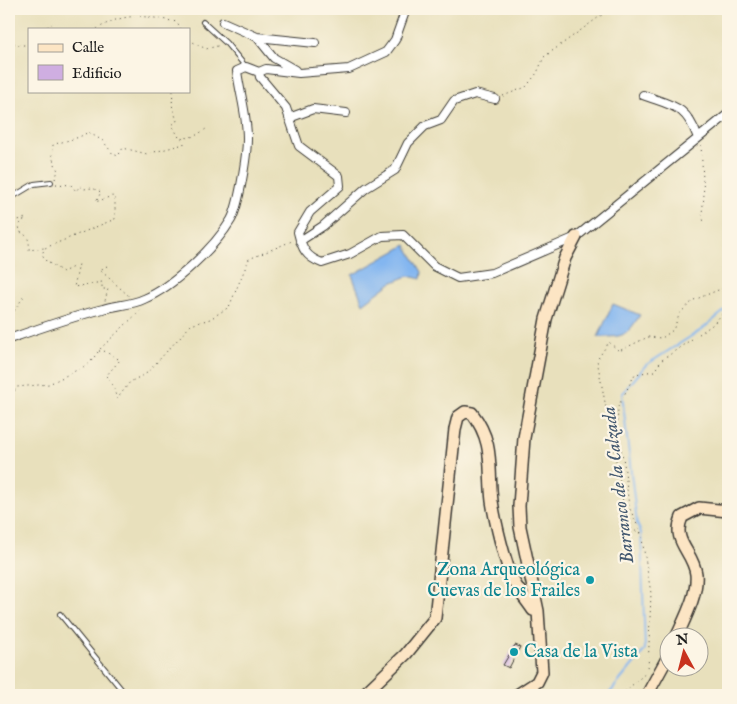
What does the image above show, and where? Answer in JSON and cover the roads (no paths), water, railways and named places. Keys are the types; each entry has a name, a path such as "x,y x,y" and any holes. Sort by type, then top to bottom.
{"street":[{"path":"9,339 104,309 145,299 179,278 231,220 236,207 247,140 245,107 239,91 237,71 246,68 260,72 266,69 299,72 349,69 386,52 395,40 406,9"},
{"path":"223,22 258,37 315,42"},
{"path":"258,37 274,58 299,72"},
{"path":"260,72 260,77 286,108 299,146 339,176 340,186 325,196 310,212 298,232 301,247 310,258 322,264 350,254 382,236 403,236 434,266 458,278 492,273 576,237 728,114"},
{"path":"300,239 323,226 366,188 395,170 408,143 425,126 442,120 454,101 475,94 495,99"},
{"path":"643,95 682,110 692,123 698,138"},
{"path":"289,118 313,110 346,113"},
{"path":"517,695 537,682 542,672 538,611 520,527 521,462 546,319 565,258 576,237"},
{"path":"363,695 406,654 435,618 455,429 458,417 465,412 472,414 481,425 491,462 492,500 508,567 514,582 534,610 538,611"},
{"path":"681,626 695,588 696,575 694,565 679,537 678,527 682,517 698,508 728,511"},
{"path":"647,695 660,671"}],"lane":[{"path":"203,22 226,43 246,68"},
{"path":"9,198 34,184 51,182"},
{"path":"60,614 126,695"}],"water":[{"path":"406,245 422,272 421,279 408,276 391,283 363,304 352,275"},
{"path":"613,304 640,315 624,334 614,337 598,337"}],"waterway":[{"name":"Barranco de la Calzada","path":"608,695 645,650 641,533 637,524 622,394 646,365 701,330 728,308"}],"place":[{"name":"Zona Arqueológica Cuevas de los Frailes","path":"590,580"},
{"name":"Casa de la Vista","path":"514,652"}]}
